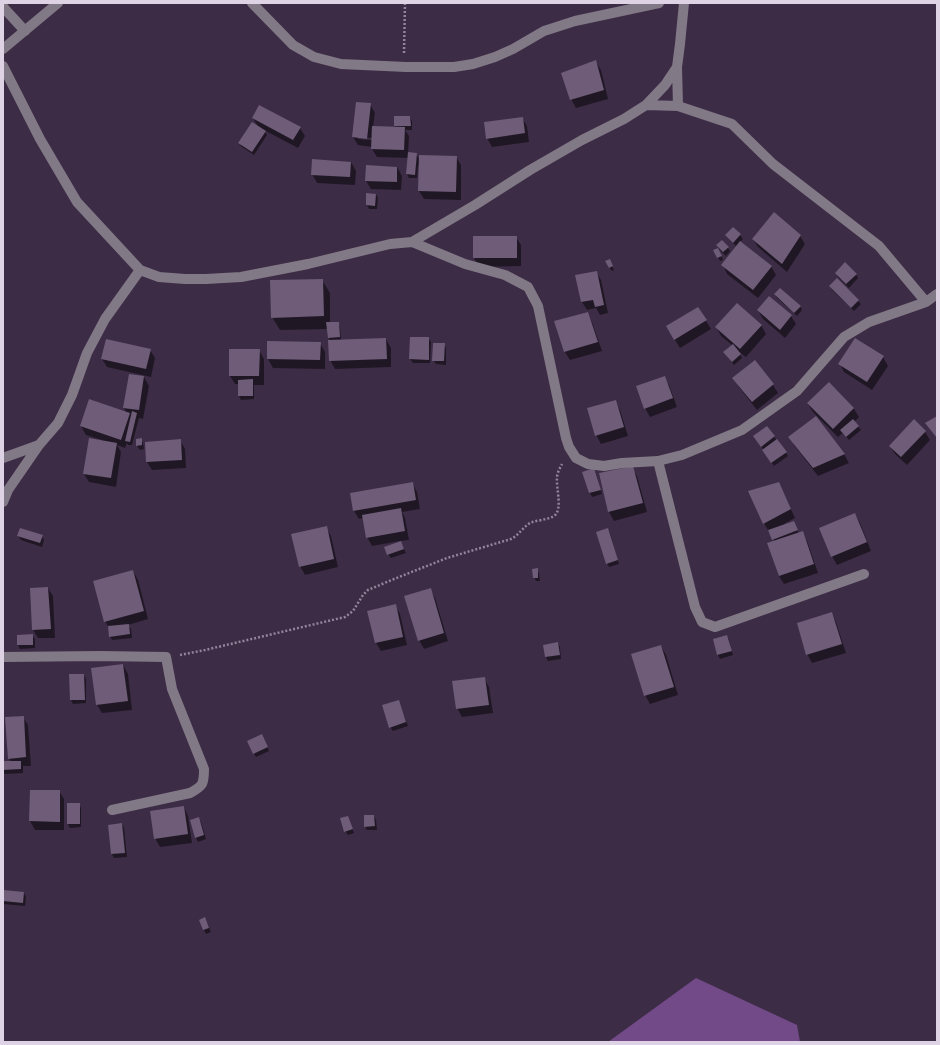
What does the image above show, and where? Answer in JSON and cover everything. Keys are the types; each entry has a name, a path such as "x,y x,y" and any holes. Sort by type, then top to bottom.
{"street":[{"path":"3,49 58,3"},
{"path":"252,3 294,45 314,57 341,64 406,67 454,67 473,64 495,57 544,31 576,21 659,3"},
{"path":"678,106 677,67 684,3"},
{"path":"3,7 24,31"},
{"path":"3,66 40,140 77,202 140,270 159,277 185,279 241,277 308,264 390,244 412,242 530,170 582,140 624,119 646,105 665,85 677,67"},
{"path":"646,105 678,106 732,124 773,164 879,246 926,302"},
{"path":"412,242 465,264 505,275 528,287 538,306 566,438 576,458 588,464 604,466 622,463 658,461 682,455 742,430 797,391 844,337 869,322 926,302 937,294"},
{"path":"3,502 8,490 39,445 58,423 72,395 87,353 106,319 140,270"},
{"path":"3,458 39,445"},
{"path":"658,461 695,607 702,622 715,627 864,574"},
{"path":"3,657 166,657 172,689 204,769 204,780 199,788 190,793 112,810"}],"path":[{"path":"406,3 404,51 406,67"},
{"path":"166,657 204,650 345,617 350,615 363,594 368,590 447,558 516,537 530,523 552,517 556,514 559,508 558,471 570,447"}],"shaded area":[{"path":"696,978 797,1025 800,1042 608,1042"}],"building":[{"path":"596,60 604,90 570,100 561,73"},
{"path":"356,102 371,103 367,139 352,137"},
{"path":"259,105 301,127 293,140 252,118"},
{"path":"394,116 410,116 411,126 394,126"},
{"path":"523,117 525,133 486,139 484,122"},
{"path":"252,122 266,131 252,152 238,143"},
{"path":"372,126 405,127 404,150 371,149"},
{"path":"408,152 417,153 415,175 406,174"},
{"path":"419,155 457,156 456,192 418,191"},
{"path":"312,159 351,162 350,177 311,175"},
{"path":"366,165 397,167 397,182 365,181"},
{"path":"366,193 376,194 375,206 366,205"},
{"path":"774,212 801,235 782,264 752,239"},
{"path":"733,227 741,234 733,243 725,235"},
{"path":"473,236 517,236 517,258 473,258"},
{"path":"722,240 729,247 723,252 716,245"},
{"path":"740,241 772,266 753,290 721,265"},
{"path":"718,248 722,256 717,258 713,250"},
{"path":"610,259 613,266 609,268 605,261"},
{"path":"845,262 857,274 846,284 835,273"},
{"path":"597,271 604,305 595,307 593,300 581,302 575,275"},
{"path":"837,278 859,300 851,308 829,286"},
{"path":"323,279 324,316 271,318 270,280"},
{"path":"780,288 801,306 794,313 774,294"},
{"path":"769,296 792,315 780,330 757,310"},
{"path":"737,303 762,325 740,349 715,327"},
{"path":"698,307 707,320 674,340 666,326"},
{"path":"588,312 598,342 564,352 554,321"},
{"path":"326,322 339,322 340,337 328,338"},
{"path":"410,337 429,337 429,360 409,359"},
{"path":"386,338 387,359 329,361 328,340"},
{"path":"855,338 884,356 867,382 838,364"},
{"path":"106,339 151,349 146,369 101,359"},
{"path":"267,341 321,342 320,360 267,359"},
{"path":"433,343 445,343 444,361 432,361"},
{"path":"733,344 741,354 732,362 723,352"},
{"path":"229,349 260,349 259,376 229,376"},
{"path":"755,360 774,384 752,402 732,378"},
{"path":"129,374 144,376 139,410 123,408"},
{"path":"665,376 673,398 644,409 636,386"},
{"path":"253,379 253,396 238,396 238,380"},
{"path":"829,382 854,408 833,429 807,403"},
{"path":"89,399 130,413 121,440 80,426"},
{"path":"616,400 624,427 595,436 587,408"},
{"path":"132,411 137,413 130,442 125,441"},
{"path":"816,416 845,454 813,468 788,437"},
{"path":"937,416 937,438 925,423"},
{"path":"853,419 859,426 846,437 840,430"},
{"path":"914,419 926,431 901,457 889,446"},
{"path":"767,426 775,436 761,447 753,436"},
{"path":"89,438 117,443 111,478 83,474"},
{"path":"142,438 142,445 136,446 136,439"},
{"path":"181,439 182,460 146,462 145,442"},
{"path":"777,439 787,452 771,463 762,450"},
{"path":"633,466 643,503 608,512 599,473"},
{"path":"594,468 601,490 589,493 582,472"},
{"path":"413,482 416,500 353,511 350,493"},
{"path":"779,482 791,509 763,524 748,491"},
{"path":"401,508 405,531 366,538 362,515"},
{"path":"855,513 867,542 831,557 819,528"},
{"path":"794,521 798,530 772,540 768,530"},
{"path":"327,526 334,559 299,567 291,534"},
{"path":"20,528 43,535 40,543 17,536"},
{"path":"608,528 618,560 606,564 596,532"},
{"path":"803,531 814,564 779,576 767,543"},
{"path":"401,541 404,549 387,555 384,547"},
{"path":"538,568 538,578 533,578 532,569"},
{"path":"133,570 144,611 104,622 93,581"},
{"path":"48,587 51,629 32,630 30,588"},
{"path":"431,588 444,633 418,641 404,596"},
{"path":"396,604 403,637 375,643 367,611"},
{"path":"832,612 842,644 806,655 797,623"},
{"path":"129,624 130,634 109,637 108,626"},
{"path":"33,634 33,645 17,645 17,635"},
{"path":"727,635 732,651 717,655 713,639"},
{"path":"558,642 560,655 545,657 543,645"},
{"path":"661,645 674,687 644,696 631,654"},
{"path":"123,664 128,701 96,705 91,668"},
{"path":"69,674 84,674 85,700 70,700"},
{"path":"485,677 489,705 456,709 452,681"},
{"path":"399,700 406,722 389,728 382,705"},
{"path":"24,716 26,757 8,759 5,717"},
{"path":"262,734 268,747 253,754 247,741"},
{"path":"3,761 21,761 21,769 3,770"},
{"path":"30,790 60,790 60,822 29,821"},
{"path":"67,803 80,803 80,824 67,824"},
{"path":"184,806 188,834 154,839 150,811"},
{"path":"364,815 374,815 375,826 364,827"},
{"path":"348,816 353,829 344,832 340,818"},
{"path":"199,817 204,835 195,838 190,820"},
{"path":"122,823 125,853 111,854 108,825"},
{"path":"3,890 24,892 23,903 3,901"},
{"path":"205,917 209,928 203,930 199,920"}]}
